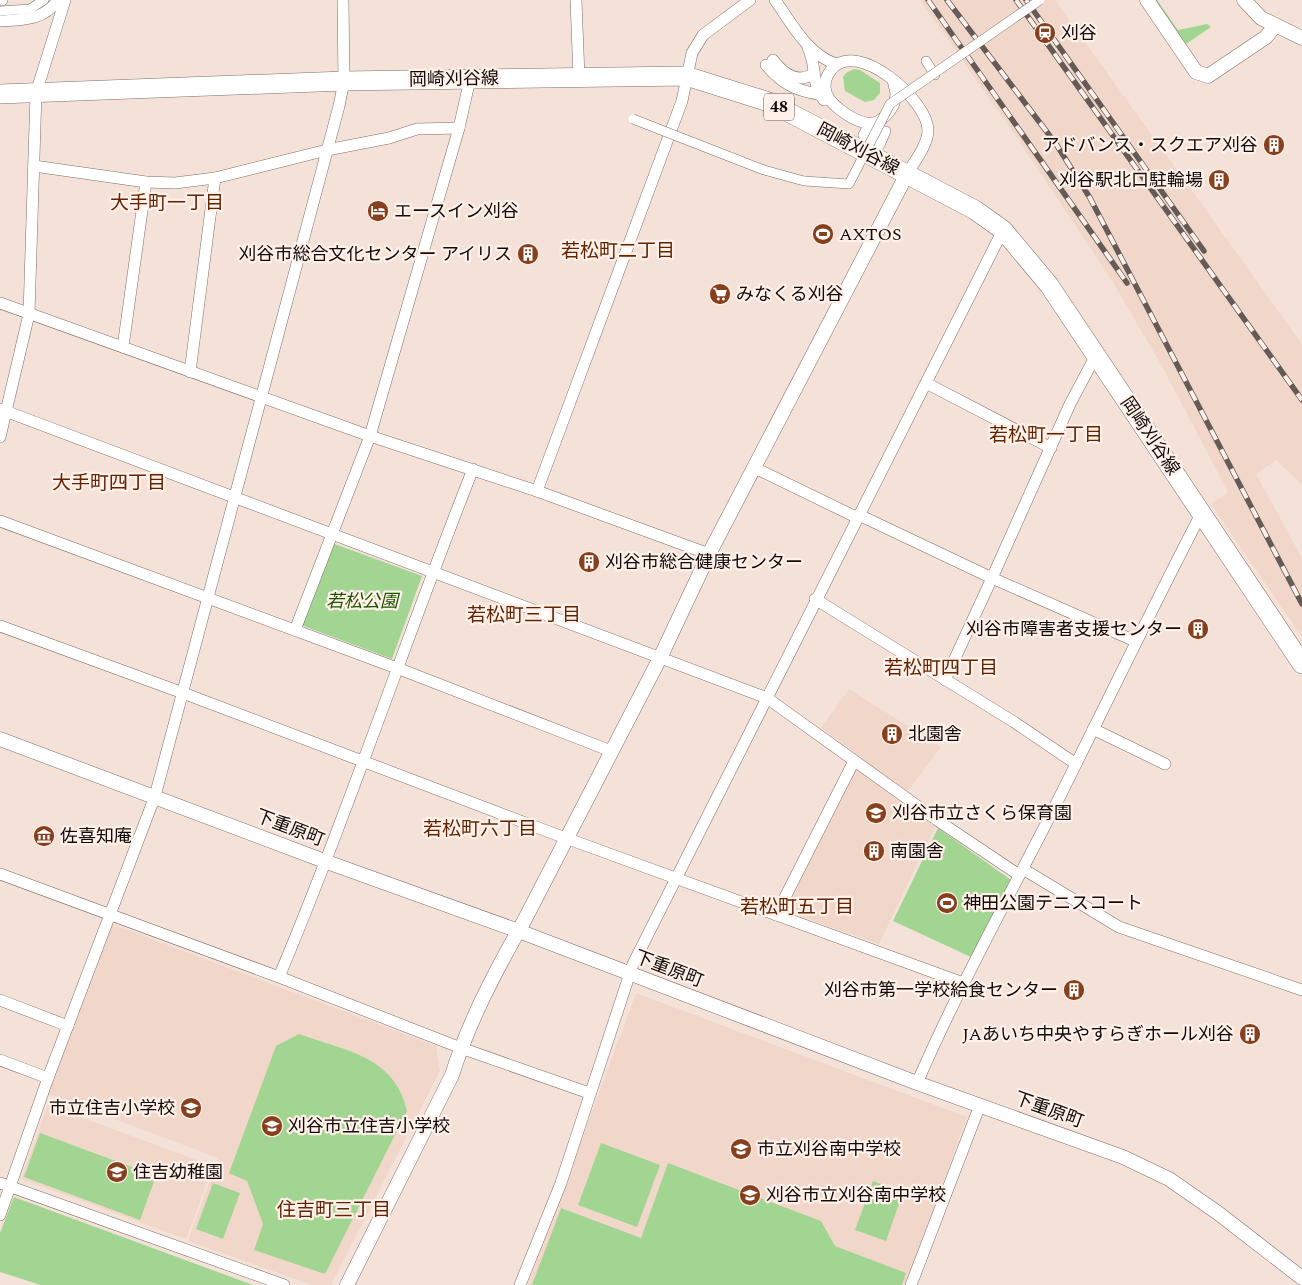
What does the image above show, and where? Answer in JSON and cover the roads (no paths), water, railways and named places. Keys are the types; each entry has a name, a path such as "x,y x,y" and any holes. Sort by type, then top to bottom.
{"main road":[{"name":"岡崎刈谷線","path":"0,94 344,82 686,76 769,102 976,210 1003,230 1049,285 1302,664"}],"street":[{"path":"0,11 30,9 44,0"},
{"path":"0,21 30,19 46,14 58,0"},
{"path":"0,437 3,410 29,314 36,93 64,0"},
{"path":"0,1215 5,1185 48,1078 155,796 344,82 343,0"},
{"path":"576,0 579,77"},
{"path":"537,491 682,101 692,53 703,35 750,0"},
{"path":"347,1285 452,1075 460,1048 510,944 660,658 709,554 907,174 923,147 928,133 927,119 893,80 864,62 853,60 836,64 818,56 775,0"},
{"path":"633,119 764,170 804,181 849,184 890,104 935,75 1040,0"},
{"path":"1147,0 1196,72 1208,76 1266,37 1275,26"},
{"path":"1244,0 1260,18 1302,38"},
{"path":"804,40 813,57 819,94 825,101 866,124 876,123 887,115 894,104 896,94 893,80"},
{"path":"926,61 935,75"},
{"path":"814,72 809,76 795,78 769,63 777,78 788,86 819,94"},
{"path":"836,64 826,79 825,89 836,108"},
{"path":"295,630 370,436 459,128 470,79"},
{"path":"34,166 146,182 175,183 215,178 327,150 389,138 417,129 459,128"},
{"path":"190,372 215,178"},
{"path":"123,347 146,182"},
{"path":"520,1285 561,1183 633,964 815,599 1003,230"},
{"path":"0,303 370,436 537,491 709,554"},
{"path":"944,680 1070,404 1096,355"},
{"path":"926,383 1051,448"},
{"path":"3,410 767,698 854,761 1021,872 1119,927 1302,990"},
{"path":"755,468 992,578 1135,641"},
{"path":"279,977 327,862 433,571 473,469"},
{"path":"917,1083 962,983 1021,872 1076,764 1135,641 1202,512"},
{"path":"0,521 397,668 612,751"},
{"path":"815,599 1014,722 1076,764"},
{"path":"0,626 566,838 962,983"},
{"path":"1093,729 1165,764"},
{"name":"下重原町","path":"0,738 327,862 518,931 917,1083 1123,1157 1169,1179 1218,1213 1302,1278"},
{"path":"776,915 854,761"},
{"path":"0,874 279,977 460,1048 589,1094"},
{"path":"0,1000 68,1026"},
{"path":"0,1060 48,1078"},
{"path":"911,1285 980,1106"},
{"path":"5,1185 284,1285"}],"railway":[{"path":"928,0 1127,283"},
{"path":"947,0 1056,144 1090,198 1302,604"},
{"path":"1016,0 1302,400"},
{"path":"1026,0 1204,251"}],"place":[{"name":"刈谷","path":"1045,33"},
{"name":"アドバンス・スクエア刈谷","path":"1274,145"},
{"name":"刈谷駅北口駐輪場","path":"1219,180"},
{"name":"エースイン刈谷","path":"378,211"},
{"name":"AXTOS","path":"823,234"},
{"name":"刈谷市総合文化センター アイリス","path":"528,254"},
{"name":"みなくる刈谷","path":"720,294"},
{"name":"刈谷市総合健康センター","path":"589,562"},
{"name":"刈谷市障害者支援センター","path":"1198,629"},
{"name":"北園舎","path":"892,734"},
{"name":"刈谷市立さくら保育園","path":"876,813"},
{"name":"佐喜知庵","path":"44,836"},
{"name":"南園舎","path":"874,851"},
{"name":"神田公園テニスコート","path":"947,903"},
{"name":"刈谷市第一学校給食センター","path":"1074,990"},
{"name":"JAあいち中央やすらぎホール刈谷","path":"1250,1034"},
{"name":"市立住吉小学校","path":"191,1108"},
{"name":"刈谷市立住吉小学校","path":"272,1126"},
{"name":"市立刈谷南中学校","path":"741,1149"},
{"name":"住吉幼稚園","path":"117,1172"},
{"name":"刈谷市立刈谷南中学校","path":"750,1195"}],"district":[{"name":"大手町一丁目","path":"167,203"},
{"name":"若松町二丁目","path":"618,251"},
{"name":"若松町一丁目","path":"1046,435"},
{"name":"大手町四丁目","path":"109,483"},
{"name":"若松町三丁目","path":"524,615"},
{"name":"若松町四丁目","path":"941,668"},
{"name":"若松町六丁目","path":"480,829"},
{"name":"若松町五丁目","path":"797,907"},
{"name":"住吉町三丁目","path":"334,1210"}],"park label":[{"name":"若松公園","path":"362,601"}]}
